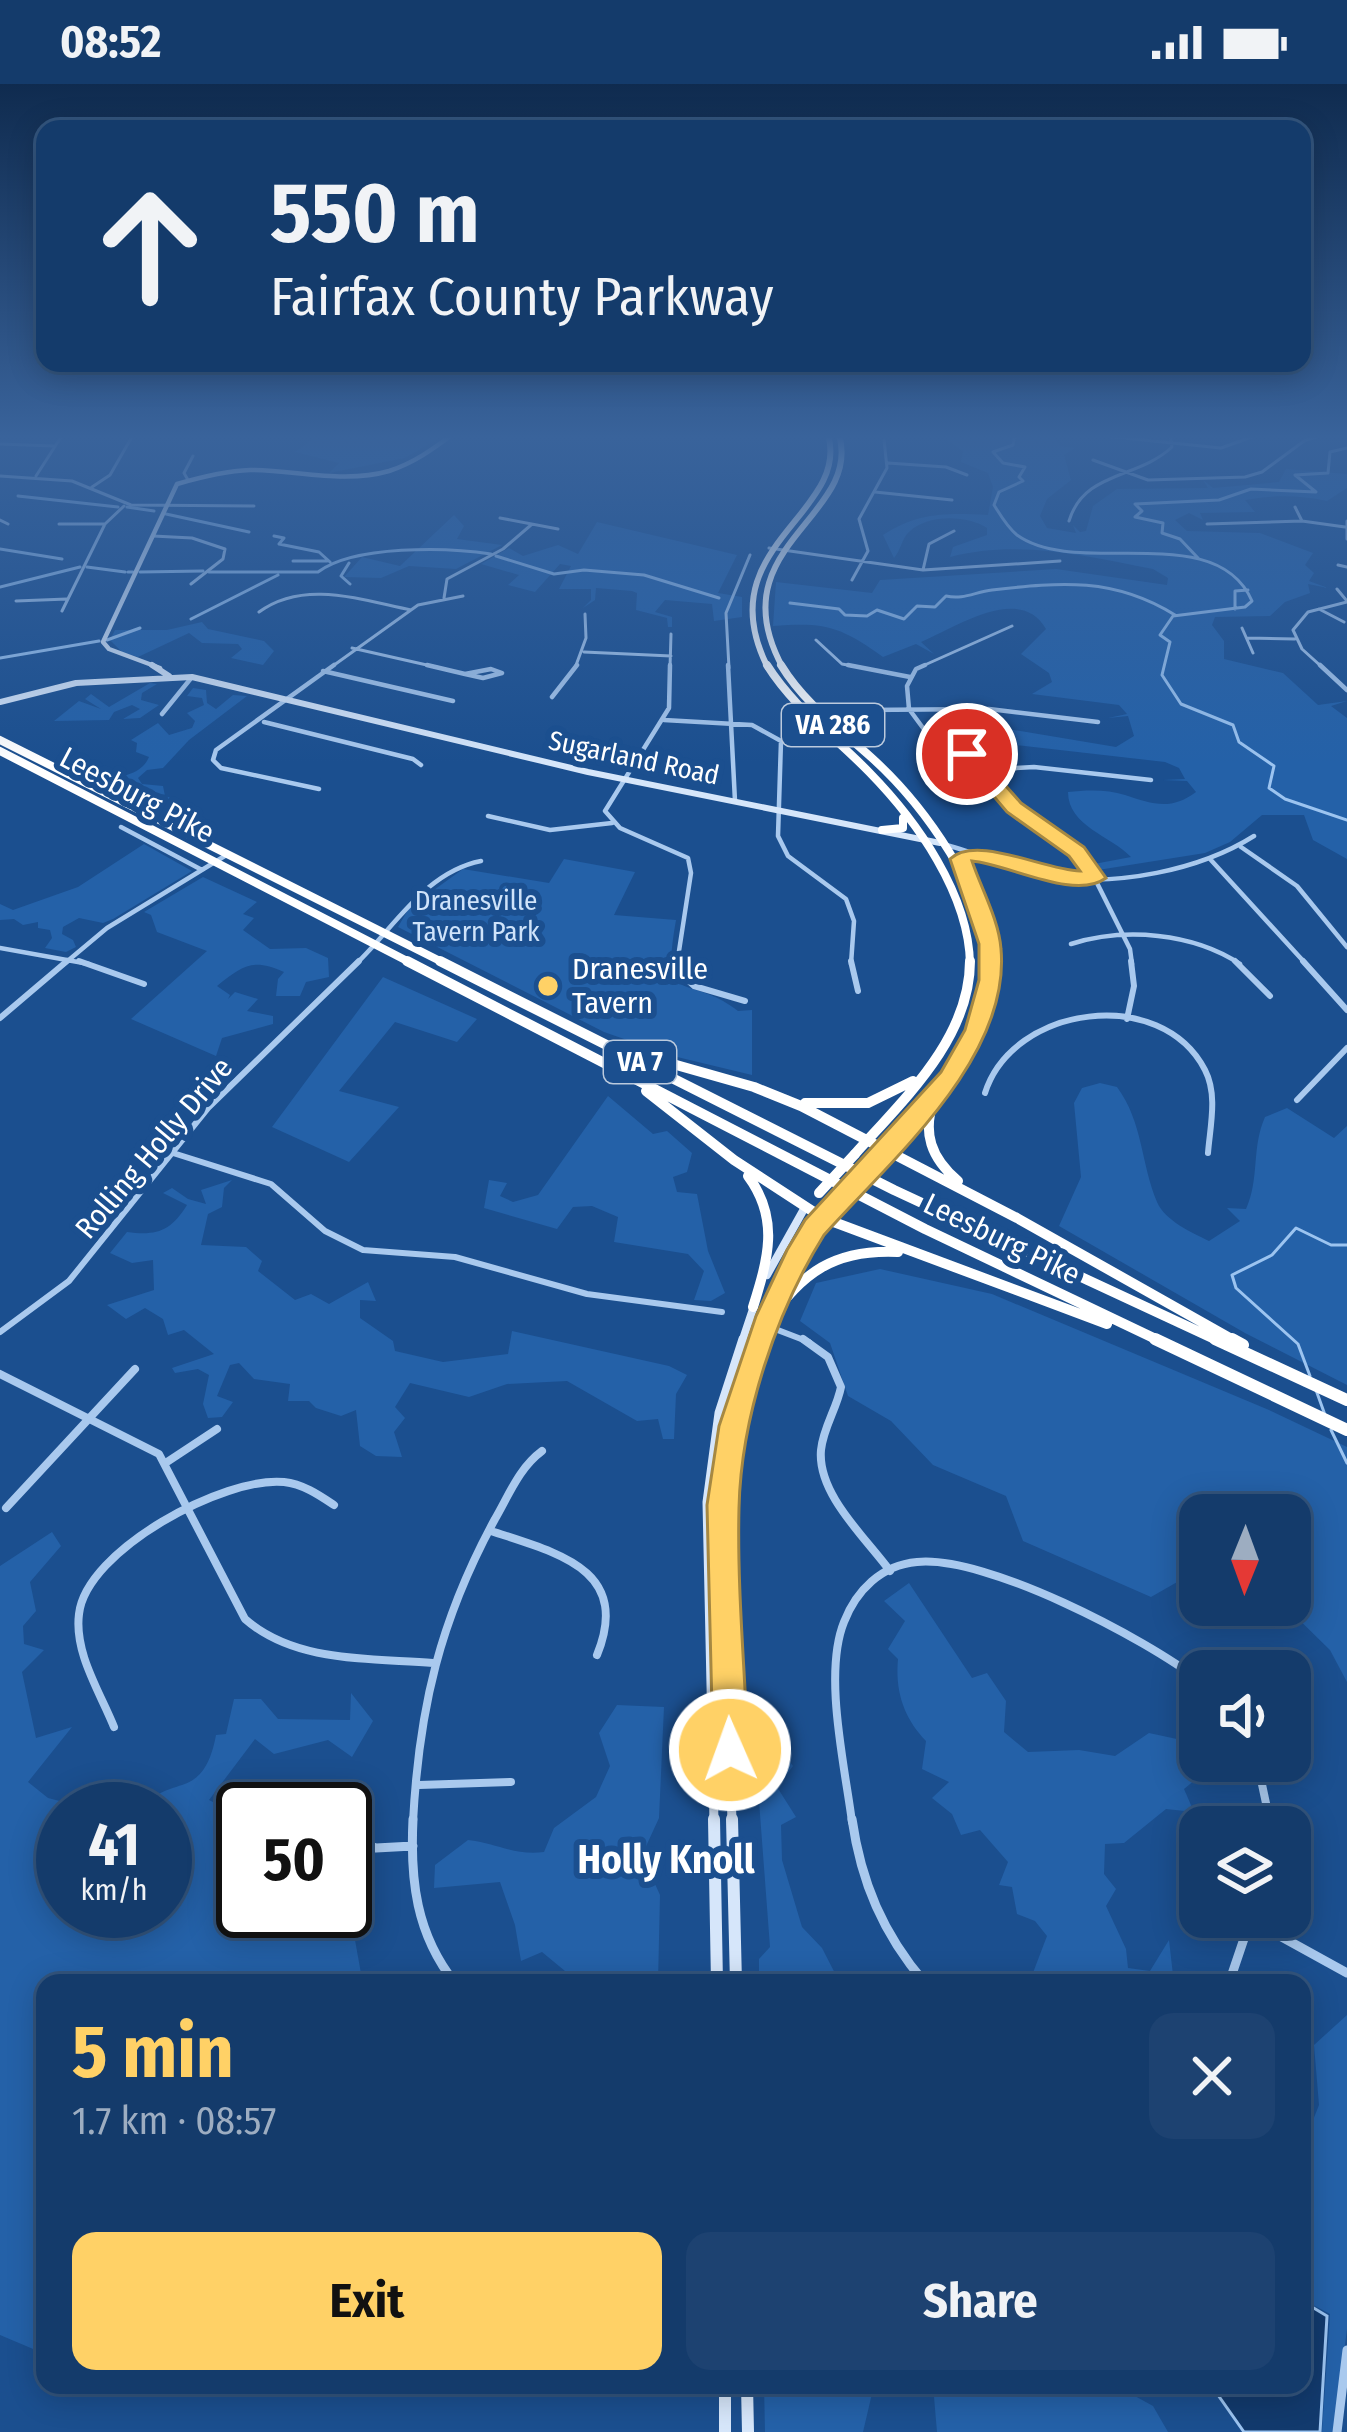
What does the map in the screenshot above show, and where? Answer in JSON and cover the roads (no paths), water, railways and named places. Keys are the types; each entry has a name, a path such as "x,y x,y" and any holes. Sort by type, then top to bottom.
{"highway":[{"name":"VA 286","path":"773,544 751,598 761,654 796,705 870,772 921,838 960,900 973,957 955,1026 928,1067 804,1209"},
{"name":"VA 286","path":"787,544 779,554 764,610 780,664 819,713 888,773 968,882 989,932 991,980 976,1030 950,1077 823,1218"},
{"path":"779,554 794,551"},
{"name":"Leesburg Pike","path":"0,740 894,1190 1345,1400"},
{"name":"Leesburg Pike","path":"0,751 982,1257 1347,1430"},
{"path":"882,830 904,826 897,804"},
{"path":"968,882 960,859 968,854 986,856"},
{"path":"578,1030 656,1060 820,1106 868,1103 896,1093 928,1067"},
{"path":"598,1061 804,1209 1076,1311 1263,1390"},
{"path":"950,1077 928,1114 929,1148 958,1181 1017,1218"},
{"path":"784,1098 1017,1218 1298,1378"},
{"path":"734,1160 760,1191 772,1225 771,1247 751,1313"},
{"path":"767,1324 793,1283 837,1256 883,1250 936,1260"}],"street":[{"path":"62,611 95,544"},
{"path":"149,544 103,643 169,676"},
{"path":"191,584 223,559 225,549 209,544"},
{"path":"444,598 442,586 451,576 510,544"},
{"path":"852,580 868,544"},
{"path":"923,570 926,548 933,544"},
{"path":"769,548 779,554"},
{"path":"794,551 923,570 1060,560"},
{"path":"735,800 726,613 750,555"},
{"path":"1338,565 1347,567"},
{"path":"1295,640 1294,623 1316,608 1347,602 1337,589"},
{"path":"259,612 278,601 314,596 412,610"},
{"path":"319,789 233,772 213,760 226,740 260,721 352,648 412,610 464,596"},
{"path":"16,601 67,599"},
{"path":"1316,608 1344,622"},
{"path":"552,697 584,652 585,614"},
{"path":"1012,626 928,661 910,677 909,709 923,728 961,749 1024,816 1077,852 1125,937 1134,973 1127,1018"},
{"path":"1242,628 1253,653"},
{"path":"612,823 605,806 664,720 670,703 671,634"},
{"path":"1246,638 1295,640 1346,689"},
{"path":"816,640 831,658 848,666 910,677"},
{"path":"352,648 465,674 483,678 502,674 491,669 465,674"},
{"path":"584,652 670,656"},
{"path":"323,671 453,701"},
{"path":"162,715 192,677"},
{"name":"Sugarland Road","path":"0,702 76,683 192,677 623,779 921,838 1056,877 1095,878 1210,859 1254,836"},
{"path":"863,710 1007,710 1098,722"},
{"path":"664,720 764,728 782,741 778,837 786,854 834,887 853,910 852,979 858,991"},
{"path":"260,721 413,759 421,766"},
{"path":"983,770 1034,766 1151,780"},
{"path":"488,816 558,830 591,830 612,823 675,846 688,858 691,873 676,970 694,986 745,1001"},
{"path":"134,819 121,826 202,870"},
{"path":"148,841 161,833"},
{"path":"1240,847 1297,886 1347,947"},
{"path":"0,1018 120,919 228,854"},
{"path":"1210,859 1347,1010"},
{"name":"Rolling Holly Drive","path":"0,1332 79,1271 225,1091 375,946 411,901 464,864 481,861"},
{"path":"1071,944 1172,936 1214,946 1241,962 1270,996"},
{"path":"0,948 70,959 143,984"},
{"path":"985,1093 989,1078 1015,1049 1045,1028 1078,1017 1127,1018 1177,1040 1204,1067 1211,1090 1208,1153"},
{"path":"1297,1100 1347,1048"},
{"path":"172,1153 272,1184 325,1232 363,1250 455,1257 587,1294 722,1312"},
{"path":"717,1974 707,1502 718,1413 751,1313 784,1238 804,1209"},
{"path":"736,1974 723,1505 734,1426 767,1324 790,1267 823,1218"},
{"path":"751,1313 812,1341 833,1364 840,1393 821,1443 821,1463 838,1498 890,1571"},
{"path":"6,1508 135,1369"},
{"path":"0,1374 150,1447 166,1462 245,1619 272,1642 433,1663"},
{"path":"166,1462 218,1429"},
{"path":"448,1974 434,1954 419,1916 412,1846 433,1663 453,1604 527,1462 542,1451"},
{"path":"114,1727 79,1636 82,1599 94,1576 114,1555 242,1489 268,1482 302,1485 334,1504"},
{"path":"491,1531 560,1555 589,1572 609,1605 611,1624 597,1654"},
{"path":"917,1974 898,1951 870,1900 850,1828 837,1650 850,1607 866,1588 890,1571 946,1561 988,1570 1152,1648 1179,1667"},
{"path":"419,1785 511,1782"},
{"path":"372,1847 412,1846"},
{"path":"1232,1974 1244,1938"},
{"path":"1286,1938 1347,1973"},
{"path":"1337,2432 1347,2350"},
{"path":"724,2394 725,2432"},
{"path":"747,2394 748,2432"}],"waterway":[{"path":"279,544 319,552 330,562"},
{"path":"1036,544 1074,552 1178,555 1209,562 1234,576 1244,590"},
{"path":"1184,544 1198,558"},
{"path":"0,549 62,559"},
{"path":"209,572 318,572 354,557 402,550 491,554"},
{"path":"496,556 554,574 584,570 644,575 719,598"},
{"path":"293,561 327,561"},
{"path":"349,563 341,576 350,584"},
{"path":"0,587 80,567"},
{"path":"87,567 125,572"},
{"path":"140,572 203,571"},
{"path":"128,572 133,572"},
{"path":"191,619 278,575"},
{"path":"790,603 839,609 845,615 867,616 877,610 904,619 917,606 935,607 946,596 1064,584 1130,594 1175,615"},
{"path":"1235,608 1235,591 1244,590"},
{"path":"1235,608 1252,601 1244,590"},
{"path":"1235,608 1173,616 1160,635 1170,642 1162,675 1181,704 1233,725 1239,742 1274,766 1269,788 1285,799 1347,820"},
{"path":"107,640 140,628"},
{"path":"0,658 99,641"},
{"path":"1310,1376 1298,1344 1236,1288 1232,1275 1272,1255 1296,1228 1331,1245 1347,1245"},
{"path":"1316,1390 1325,1415"},
{"path":"1331,1430 1347,1463"}],"place":[{"name":"Dranesville Tavern","path":"548,986"}],"district":[{"name":"Holly Knoll","path":"666,1860"}],"park label":[{"name":"Dranesville Tavern Park","path":"476,916"}]}
